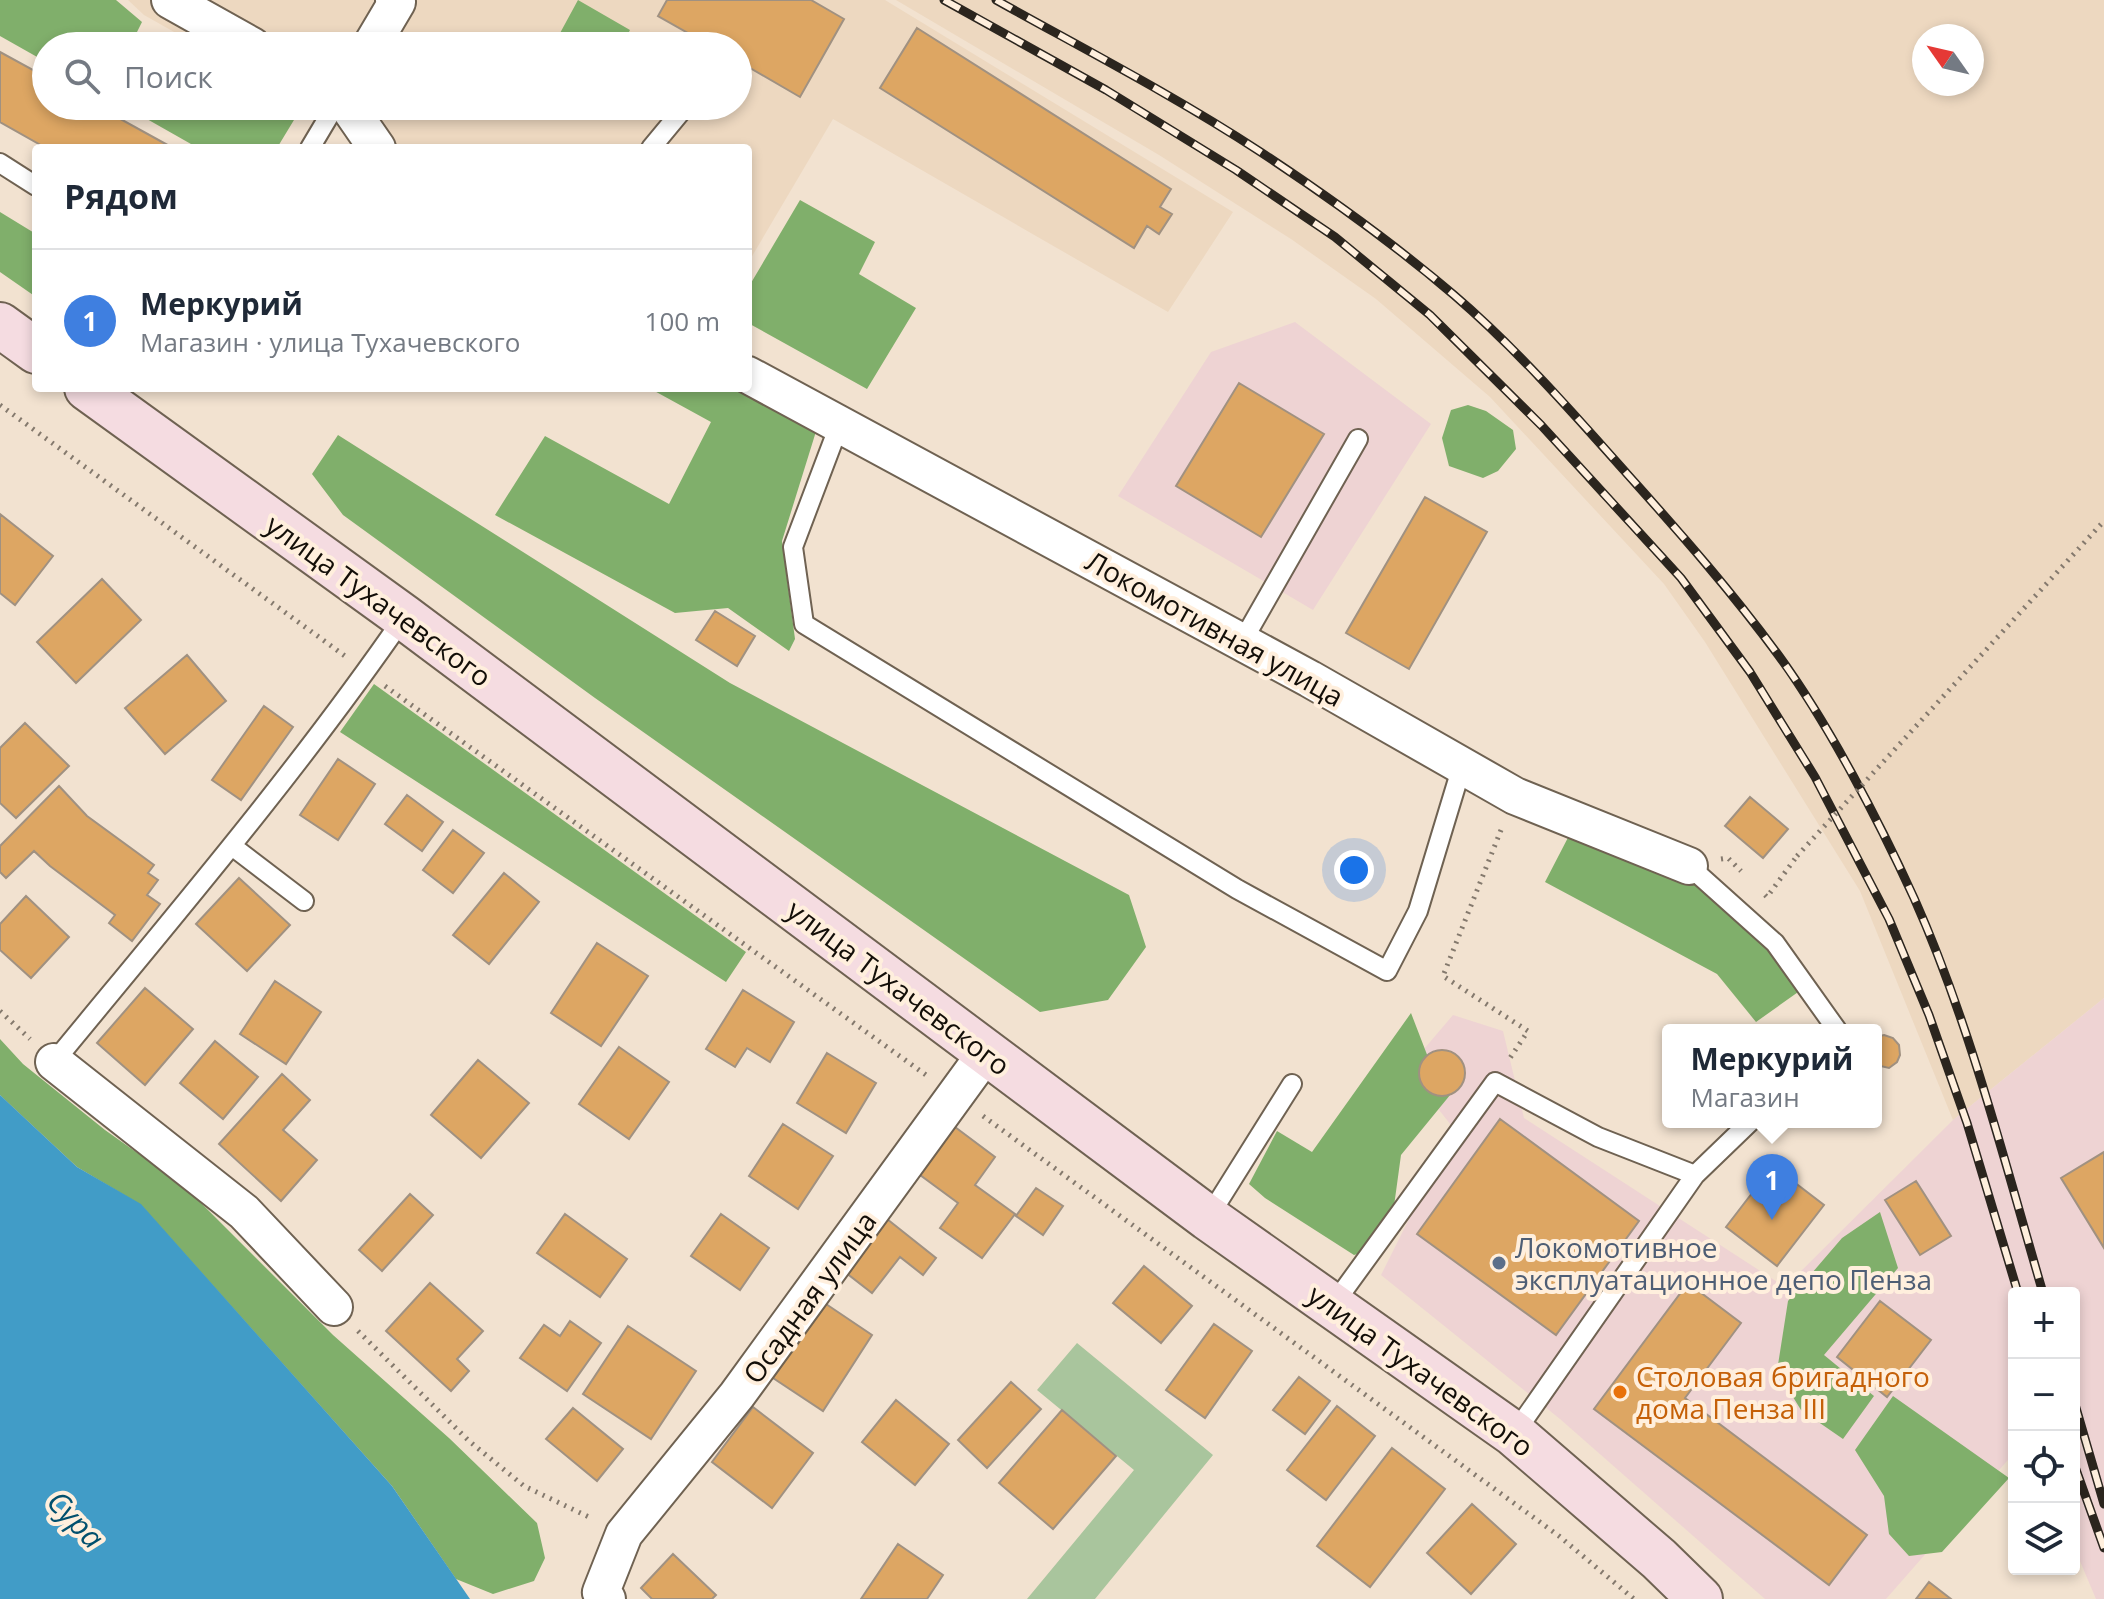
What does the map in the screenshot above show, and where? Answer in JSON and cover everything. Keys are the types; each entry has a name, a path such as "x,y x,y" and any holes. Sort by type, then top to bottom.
{"main road":[{"path":"0,325 32,348"},
{"name":"улица Тухачевского","path":"93,392 404,617 1208,1218 1514,1434 1659,1559 1700,1599"}],"street":[{"path":"170,0 227,32"},
{"path":"379,32 397,2 394,0"},
{"path":"358,120 374,144"},
{"name":"Локомотивная улица","path":"752,377 1242,642 1515,796 1689,866"},
{"name":"Осадная улица","path":"607,1599 601,1592 624,1534 737,1395 957,1097 986,1053"},
{"path":"54,1062 244,1212 334,1307"}],"lane":[{"path":"312,144 327,120"},
{"path":"654,144 674,120"},
{"path":"0,163 32,183"},
{"path":"840,423 793,547 804,624 1237,889 1387,971 1418,911 1462,766"},
{"path":"1242,642 1358,439"},
{"path":"54,1062 232,846 366,672 404,617"},
{"path":"232,846 304,901"},
{"path":"1689,866 1775,943 1833,1024"},
{"path":"1333,1305 1495,1082 1598,1137 1695,1175"},
{"path":"1208,1218 1292,1084"},
{"path":"1514,1434 1695,1175 1744,1128"}],"path":[{"path":"0,405 1559,1536 1634,1599"},
{"path":"1757,887 1767,897 1797,856 2104,521"},
{"path":"1495,1082 1528,1031 1443,976 1515,796"},
{"path":"1728,858 1747,877"},
{"path":"334,1307 469,1441 524,1486 624,1534"}],"shaded area":[{"path":"128,0 885,0 1233,212 1168,312 833,119 752,256 752,144 359,144 330,120 752,120 752,32 174,32 144,15"},
{"path":"896,0 2104,0 2104,998 1953,1120 1860,891 1705,642 1664,584 1490,397 1376,299 1291,239 1159,155"},
{"path":"1295,322 1431,424 1313,610 1118,496 1211,352"},
{"path":"2104,998 2104,1599 2096,1599 2080,1561 2080,1287 2008,1287 2008,1460 1886,1599 1765,1599 1560,1419 1381,1275 1454,1129 1407,1069 1453,1015 1503,1031 1524,1118 1785,1287 1953,1120"}],"green space":[{"path":"0,0 116,0 142,22 137,32 32,32 32,54 0,36"},
{"path":"578,0 630,30 629,32 561,32"},
{"path":"149,120 294,120 279,144 191,144"},
{"path":"800,200 875,242 859,274 916,308 867,389 752,325 752,281"},
{"path":"0,212 32,232 32,294 0,272"},
{"path":"752,390 818,425 782,541 795,639 789,651 728,608 675,613 495,515 545,436 669,504 711,422 656,392"},
{"path":"1468,405 1486,411 1513,430 1516,449 1498,471 1483,478 1449,466 1442,438 1451,410"},
{"path":"338,435 730,683 1129,895 1146,947 1108,1000 1040,1012 595,698 343,515 312,474"},
{"path":"374,684 746,952 726,982 340,732"},
{"path":"1574,826 1683,872 1770,948 1801,990 1756,1022 1717,974 1545,882"},
{"path":"1411,1013 1431,1065 1455,1089 1401,1155 1391,1228 1378,1248 1354,1255 1265,1198 1249,1184 1277,1131 1312,1152"},
{"path":"0,1039 23,1064 105,1130 184,1186 333,1335 449,1438 537,1523 545,1558 534,1581 493,1594 456,1579 392,1486 141,1205 77,1167 0,1095"},
{"path":"1880,1212 1898,1268 1824,1355 1874,1396 1843,1439 1801,1410 1777,1371 1788,1301 1842,1238"},
{"path":"1077,1343 1213,1455 1095,1599 1027,1599 1134,1470 1037,1390"},
{"path":"1893,1396 2008,1479 1942,1552 1909,1556 1889,1534 1884,1496 1855,1450"}],"water":[{"name":"Сура","path":"0,1095 77,1167 141,1204 392,1486 470,1599 0,1599"}],"building":[{"path":"667,0 811,0 844,19 800,97 752,69 752,32 686,32 658,16"},
{"path":"917,28 1171,189 1160,207 1172,214 1159,234 1147,226 1134,248 880,88"},
{"path":"0,52 32,69 32,120 122,120 166,144 39,144 0,122"},
{"path":"1239,383 1324,434 1261,537 1176,486"},
{"path":"1425,497 1487,532 1409,669 1346,633"},
{"path":"0,514 53,556 15,605 0,593"},
{"path":"102,579 141,620 76,683 37,642"},
{"path":"715,611 755,636 737,666 696,640"},
{"path":"187,655 226,701 165,754 125,708"},
{"path":"264,706 293,727 241,800 212,780"},
{"path":"25,723 69,766 16,818 0,803 0,748"},
{"path":"338,759 375,784 338,840 300,815"},
{"path":"59,786 87,816 154,865 148,873 158,880 147,895 160,904 132,941 109,923 115,915 34,851 6,878 0,872 0,846"},
{"path":"407,795 443,822 422,851 385,824"},
{"path":"1750,797 1788,829 1763,858 1725,826"},
{"path":"453,830 484,853 453,893 423,870"},
{"path":"504,873 539,902 489,964 453,935"},
{"path":"239,878 290,925 247,971 196,924"},
{"path":"26,896 69,937 31,978 0,950 0,924"},
{"path":"597,943 648,976 601,1046 551,1013"},
{"path":"275,981 321,1012 286,1064 240,1034"},
{"path":"145,988 193,1029 145,1085 97,1043"},
{"path":"743,990 794,1022 770,1062 747,1048 735,1067 706,1049"},
{"path":"1882,1036 1893,1038 1899,1045 1897,1062 1889,1068 1882,1066"},
{"path":"215,1041 258,1077 223,1119 180,1083"},
{"path":"619,1047 669,1082 629,1139 579,1104"},
{"path":"1442,1050 1458,1057 1465,1073 1458,1089 1442,1096 1426,1089 1419,1073 1426,1057"},
{"path":"827,1053 876,1083 846,1133 797,1103"},
{"path":"478,1060 529,1103 481,1158 431,1115"},
{"path":"282,1074 310,1100 283,1130 317,1160 281,1201 219,1144"},
{"path":"1500,1119 1639,1221 1556,1335 1417,1234"},
{"path":"783,1124 833,1156 798,1209 749,1176"},
{"path":"951,1124 995,1157 975,1185 1015,1214 982,1258 940,1228 958,1203 916,1172"},
{"path":"2104,1152 2104,1248 2061,1178"},
{"path":"1773,1166 1824,1205 1777,1266 1726,1227"},
{"path":"1916,1181 1951,1236 1920,1255 1885,1200"},
{"path":"1036,1188 1063,1206 1043,1235 1016,1216"},
{"path":"410,1194 433,1215 382,1271 359,1250"},
{"path":"565,1214 627,1259 600,1297 537,1253"},
{"path":"721,1214 769,1248 740,1290 691,1256"},
{"path":"887,1219 936,1258 923,1275 900,1257 872,1293 845,1272"},
{"path":"1144,1266 1192,1306 1161,1343 1113,1303"},
{"path":"430,1283 483,1331 457,1359 469,1371 451,1391 386,1331"},
{"path":"1688,1283 1741,1323 1685,1398 1867,1535 1829,1585 1594,1409"},
{"path":"1880,1301 1931,1340 1887,1397 1837,1357"},
{"path":"823,1302 872,1335 823,1411 773,1378"},
{"path":"570,1321 601,1343 567,1391 520,1358 544,1325 560,1336"},
{"path":"1214,1324 1252,1351 1205,1418 1166,1390"},
{"path":"628,1326 696,1371 651,1439 583,1394"},
{"path":"1299,1377 1330,1401 1305,1434 1273,1410"},
{"path":"1011,1382 1041,1409 987,1468 958,1440"},
{"path":"896,1400 949,1444 915,1485 862,1442"},
{"path":"1337,1406 1375,1436 1326,1500 1287,1470"},
{"path":"753,1407 813,1453 772,1508 712,1462"},
{"path":"573,1408 623,1449 597,1481 546,1439"},
{"path":"1062,1410 1116,1456 1053,1529 999,1483"},
{"path":"1392,1448 1445,1489 1370,1587 1317,1546"},
{"path":"1472,1504 1516,1544 1471,1594 1427,1553"},
{"path":"898,1544 943,1575 927,1599 861,1599"},
{"path":"673,1554 716,1595 712,1599 652,1599 641,1588"},
{"path":"1929,1582 1951,1599 1916,1599"}],"railway":[{"path":"944,0 1106,90 1236,170 1335,237 1430,315 1541,425 1681,578 1750,672 1815,777 1889,919 1929,1015 1967,1123 2016,1287"},
{"path":"996,0 1227,131 1334,202 1431,276 1500,337 1544,382 1725,586 1779,656 1816,712 1869,805 1914,898 1969,1043 2041,1287"},
{"path":"2080,1422 2104,1504"},
{"path":"2080,1481 2104,1548"}],"place":[{"name":"Меркурий","path":"1772,1220"},
{"name":"Локомотивное эксплуатационное депо Пенза","path":"1499,1263"},
{"name":"Столовая бригадного дома Пенза III","path":"1620,1392"}]}
